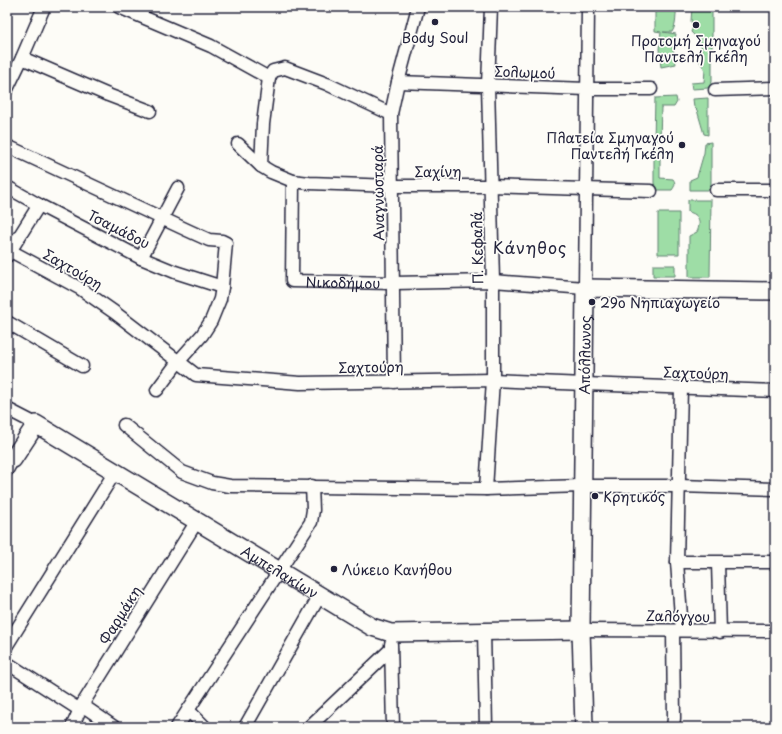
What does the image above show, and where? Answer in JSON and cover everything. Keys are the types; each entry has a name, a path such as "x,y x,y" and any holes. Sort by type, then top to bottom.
{"street":[{"path":"7,89 44,7"},
{"name":"Αναγνωσταρά","path":"394,382 391,114 418,7"},
{"name":"Π. Κεφαλά","path":"486,489 493,380 493,281 488,86 491,7"},
{"name":"Απόλλωνος","path":"584,727 581,630 588,7"},
{"path":"123,8 271,74 285,68 327,84 391,114"},
{"path":"22,58 108,95 150,111"},
{"path":"261,166 263,124 271,74"},
{"name":"Σολωμού","path":"398,82 587,89 651,89"},
{"path":"715,90 775,88"},
{"name":"Σαχίνη","path":"238,144 261,166 293,182 393,186 490,186 651,191"},
{"path":"7,146 209,240 222,241 226,243 220,299 211,322 157,390"},
{"name":"Νικοδήμου","path":"293,182 292,281 394,283"},
{"name":"Τσαμάδου","path":"7,187 141,258 175,272 222,287"},
{"path":"141,258 178,188"},
{"path":"716,190 775,190"},
{"path":"8,252 39,205"},
{"name":"Σαχτούρη","path":"8,252 81,289 114,312 196,375 300,382 493,380 775,391"},
{"path":"394,283 493,281 585,288 775,291"},
{"path":"7,322 82,366"},
{"path":"673,727 678,631 677,562 681,388"},
{"name":"Αμπελακίων","path":"8,410 36,424 320,595 372,627 391,641 484,631 581,630"},
{"path":"11,457 36,424"},
{"path":"124,425 182,472 212,483 230,486 486,489 582,486 679,486 775,489"},
{"path":"7,645 115,472"},
{"path":"177,727 311,522 313,510 312,486"},
{"name":"Φαρμάκη","path":"72,727 81,707 197,521"},
{"path":"677,562 775,562"},
{"path":"718,563 720,632"},
{"path":"245,727 320,595"},
{"name":"Ζαλόγγου","path":"581,630 720,632 775,631"},
{"path":"484,631 486,727"},
{"path":"309,727 391,641"},
{"path":"391,641 393,727"},
{"path":"7,663 114,727"},
{"path":"188,710 205,727"}],"green space":[{"path":"655,7 677,7 674,29 672,32 663,32 676,34 673,48 676,64 661,67 659,49 661,32 655,31"},
{"path":"692,7 712,7 712,82 708,88 692,89 691,83 704,82 705,70 699,60 701,51 700,44 691,32 693,27 691,21"},
{"path":"676,97 677,102 674,107 661,107 660,140 654,140 655,98"},
{"path":"708,98 708,135 704,134 697,110 694,107 693,99"},
{"path":"711,142 711,190 690,190 690,180 697,177 704,153 705,143"},
{"path":"654,146 660,146 660,178 673,179 675,184 672,190 654,190"},
{"path":"688,200 711,200 710,277 689,277 689,236 697,232 699,222 695,215 688,212"},
{"path":"658,213 679,213 679,254 658,254"},
{"path":"653,265 675,265 675,276 653,276"}],"place":[{"name":"Body Soul","path":"435,22"},
{"name":"Προτομή Σμηναγού Παντελή Γκέλη","path":"696,25"},
{"name":"Πλατεία Σμηναγού Παντελή Γκέλη","path":"682,145"},
{"name":"29ο Νηπιαγωγείο","path":"592,302"},
{"name":"Κρητικός","path":"595,496"},
{"name":"Λύκειο Κανήθου","path":"334,569"}],"district":[{"name":"Κάνηθος","path":"530,247"}]}
